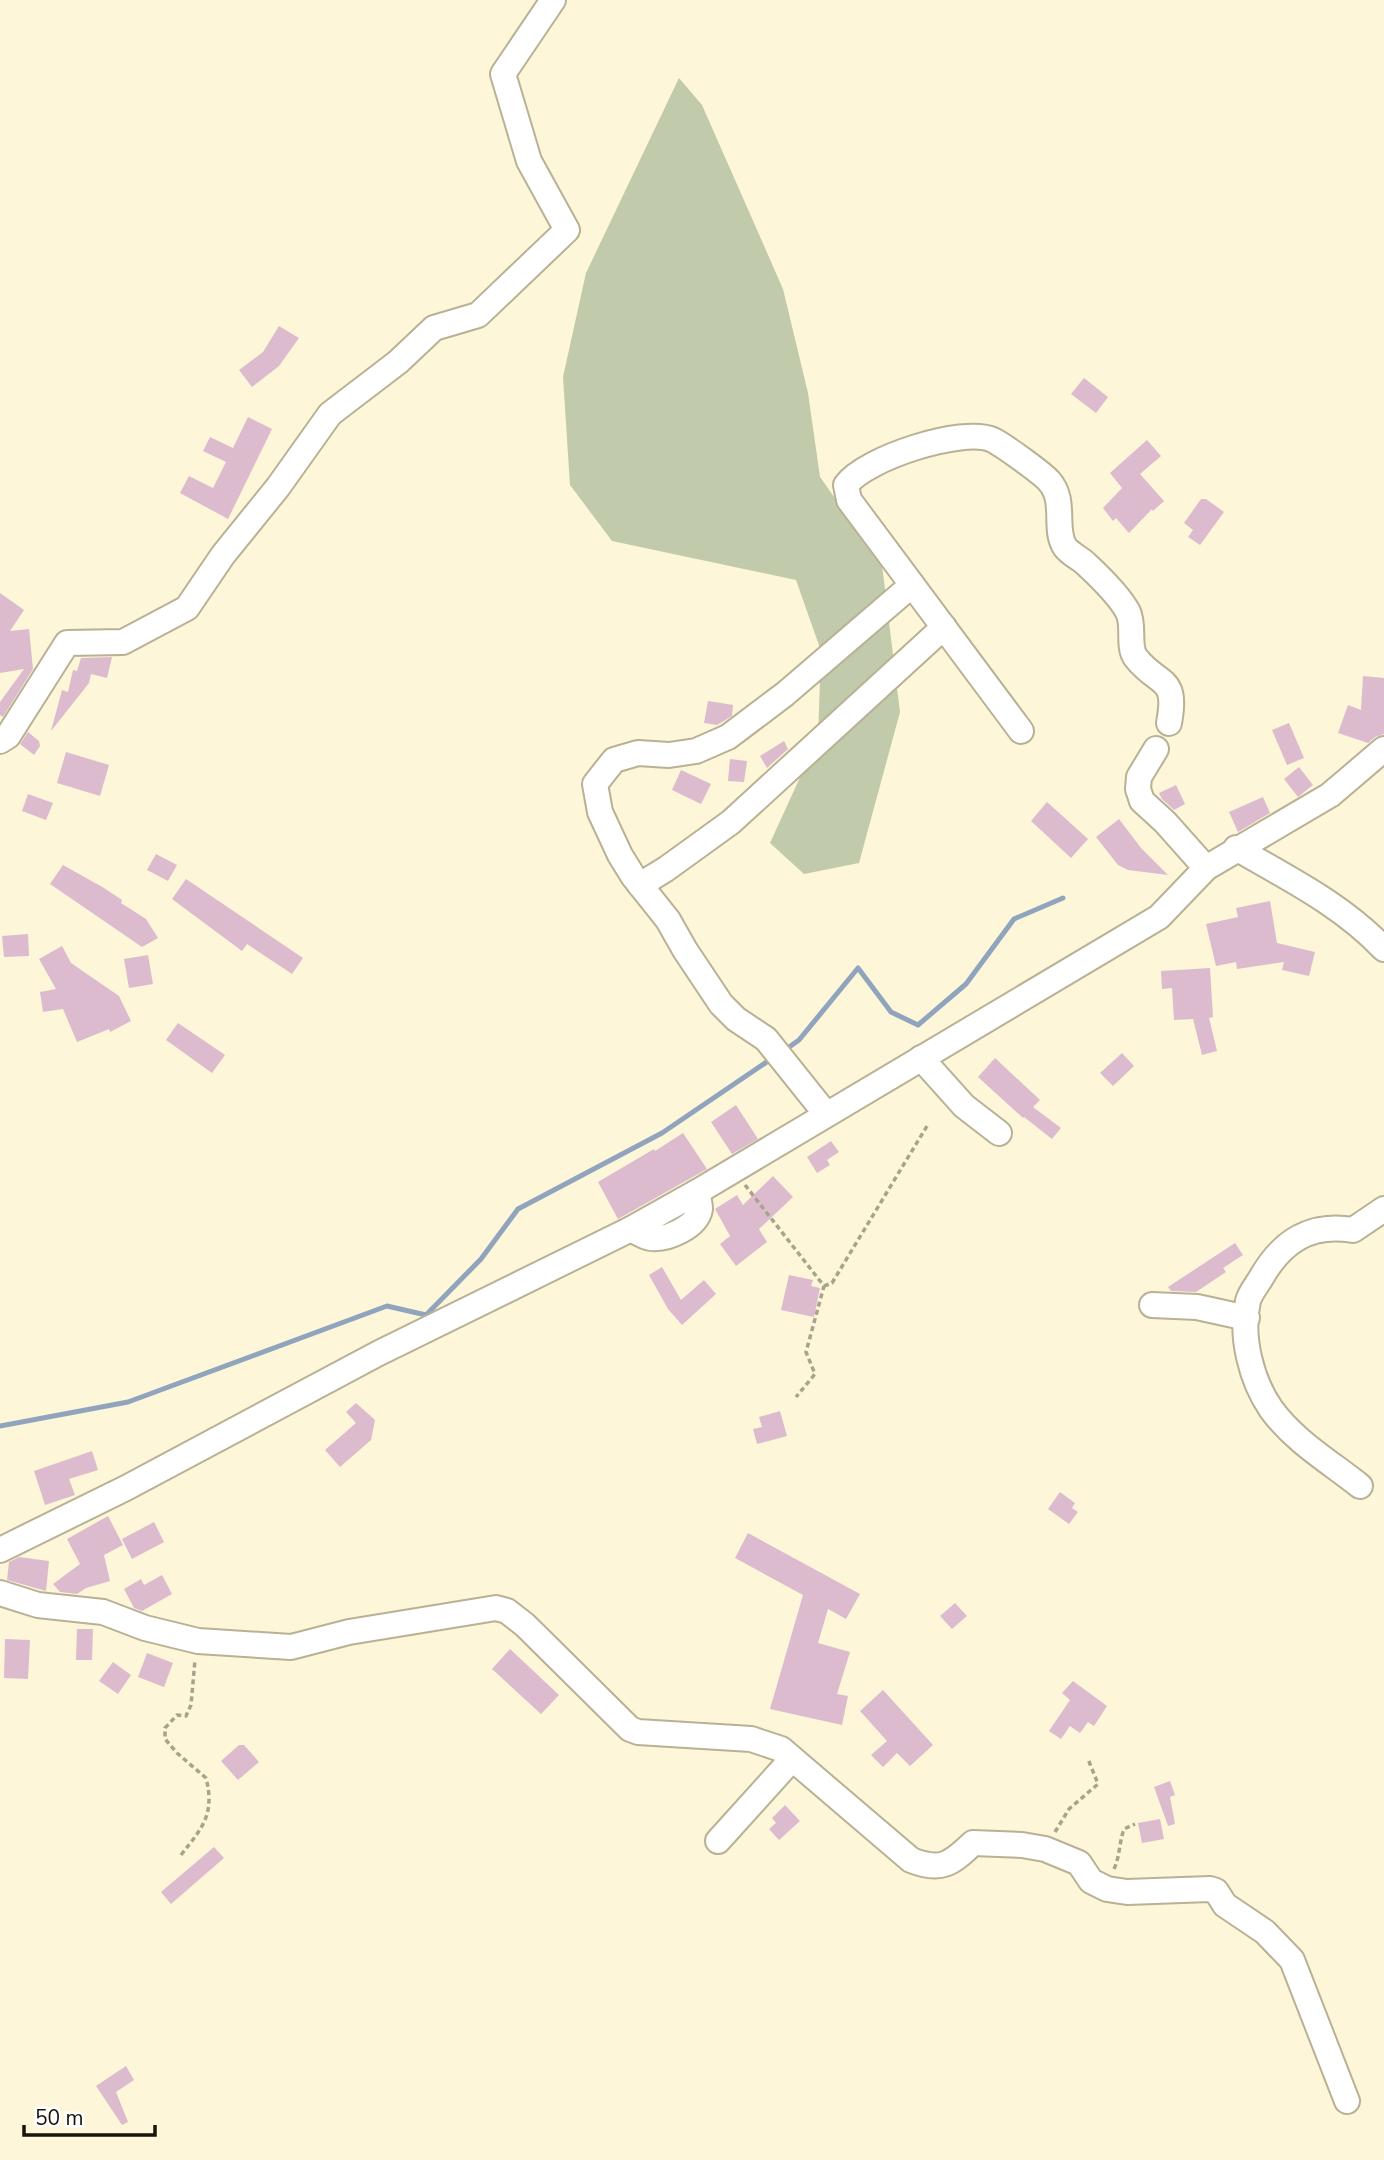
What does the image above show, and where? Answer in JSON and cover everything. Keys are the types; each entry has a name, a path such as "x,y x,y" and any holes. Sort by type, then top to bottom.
{"street":[{"path":"0,741 8,736 15,726 67,643 123,642 187,608 223,555 278,487 330,414 398,362 434,328 478,315 567,230 528,161 503,74 553,0"},
{"path":"1021,731 849,500 846,485 853,475 888,457 951,437 992,439 1050,482 1061,510 1059,533 1066,548 1086,564 1128,612 1133,628 1131,641 1135,656 1160,677 1170,691 1172,706 1169,723"},
{"path":"826,1114 766,1040 736,1019 721,1004 668,920 620,855 600,812 595,784 614,760 638,753 669,755 696,751 728,737 785,694 912,585"},
{"path":"640,885 731,822 944,627"},
{"path":"1156,749 1139,777 1138,789 1142,801 1166,822 1206,868"},
{"path":"0,1550 126,1488 379,1353 631,1229 697,1192 1159,917 1206,868 1330,795 1384,749"},
{"path":"1236,848 1332,903 1384,948"},
{"path":"921,1058 964,1106 999,1133"},
{"path":"1360,1486 1296,1437 1271,1408 1254,1377 1245,1332 1248,1300 1268,1266 1287,1243 1314,1230 1353,1230 1384,1209"},
{"path":"1152,1305 1197,1307 1247,1318"},
{"path":"0,1593 38,1605 103,1612 145,1628 198,1641 291,1647 349,1632 496,1608 507,1611 525,1625 634,1731 751,1739 781,1749 911,1860 925,1866 944,1866 973,1843 1022,1845 1045,1849 1079,1863 1091,1881 1107,1889 1127,1892 1216,1891 1225,1905 1265,1932 1292,1960 1347,2101"},
{"path":"718,1841 792,1759"}],"path":[{"path":"824,1286 832,1283 927,1126"},
{"path":"733,1171 824,1286"},
{"path":"796,1397 815,1374 806,1352 824,1286"},
{"path":"181,1855 211,1809 206,1778 165,1739 165,1728 177,1715 187,1716 191,1705 198,1641"},
{"path":"1045,1849 1069,1810 1098,1784 1088,1759"},
{"path":"1091,1881 1111,1874 1120,1853 1124,1829 1135,1824"}],"green space":[{"path":"679,78 702,105 783,289 808,393 820,477 882,565 900,712 859,863 804,874 770,843 818,738 821,651 796,580 612,541 570,485 563,377 586,273"}],"building":[{"path":"279,326 299,338 279,366 252,387 239,370 263,352"},
{"path":"1084,378 1108,397 1096,413 1071,394"},
{"path":"248,417 272,429 228,519 180,493 189,476 213,488 226,462 203,451 210,437 233,448"},
{"path":"1147,440 1161,456 1140,474 1164,501 1153,511 1152,509 1129,533 1116,518 1113,521 1103,508 1122,488 1110,473"},
{"path":"1201,499 1206,499 1224,512 1200,545 1188,537 1193,530 1184,523"},
{"path":"0,593 24,610 10,631 29,629 33,669 3,717 0,715 0,702 24,669 0,673"},
{"path":"112,657 107,678 91,674 89,683 51,731 62,690 68,692 73,670 77,671 81,658"},
{"path":"1363,676 1384,678 1384,734 1368,743 1338,733 1348,705 1361,710"},
{"path":"708,701 733,705 732,716 717,725 704,723"},
{"path":"1289,723 1304,758 1287,765 1272,730"},
{"path":"28,732 39,741 40,746 34,755 20,744"},
{"path":"784,741 788,749 767,768 760,756"},
{"path":"66,752 109,765 100,796 57,783"},
{"path":"730,759 747,761 744,782 728,781"},
{"path":"1299,767 1313,785 1298,797 1284,779"},
{"path":"681,770 711,784 701,804 672,790"},
{"path":"1176,785 1185,804 1174,810 1159,793"},
{"path":"28,794 53,803 46,820 22,811"},
{"path":"1263,797 1270,813 1238,832 1229,812"},
{"path":"1047,802 1088,839 1071,858 1031,821"},
{"path":"1119,819 1141,848 1168,875 1128,870 1118,865 1096,837"},
{"path":"156,854 177,865 168,881 147,870"},
{"path":"63,865 122,900 121,903 146,919 158,938 142,947 50,884"},
{"path":"186,879 303,958 292,974 247,944 242,951 172,899"},
{"path":"1270,901 1277,943 1315,952 1309,976 1282,970 1284,962 1237,969 1236,962 1216,966 1206,924 1238,917 1236,908"},
{"path":"28,934 29,956 4,957 2,936"},
{"path":"62,946 71,963 119,996 131,1021 110,1032 109,1029 77,1042 63,1009 43,1012 40,992 56,989 39,959"},
{"path":"148,955 153,984 129,988 124,959"},
{"path":"1210,968 1213,1017 1209,1018 1217,1051 1202,1055 1193,1019 1174,1020 1172,988 1162,989 1161,971"},
{"path":"178,1023 225,1055 212,1073 166,1040"},
{"path":"1122,1053 1134,1066 1113,1086 1100,1073"},
{"path":"995,1058 1040,1100 1033,1107 1061,1128 1052,1139 1023,1118 978,1077"},
{"path":"736,1105 758,1139 732,1154 711,1122"},
{"path":"683,1133 707,1169 618,1219 598,1182"},
{"path":"831,1141 839,1152 827,1160 830,1165 817,1173 807,1157"},
{"path":"773,1176 793,1197 759,1229 767,1242 736,1266 720,1244 730,1236 715,1209 737,1195 743,1205"},
{"path":"1235,1243 1243,1255 1223,1268 1226,1272 1196,1292 1171,1291 1168,1287"},
{"path":"662,1267 681,1300 704,1280 716,1294 682,1325 668,1309 649,1275"},
{"path":"789,1275 813,1280 811,1286 820,1288 814,1317 781,1310"},
{"path":"356,1403 375,1420 371,1440 340,1467 325,1450 356,1423 346,1412"},
{"path":"780,1411 787,1436 757,1444 753,1429 762,1427 759,1417"},
{"path":"92,1451 98,1470 69,1479 75,1495 45,1505 34,1471"},
{"path":"1060,1492 1075,1503 1072,1508 1078,1512 1069,1524 1048,1509"},
{"path":"108,1516 123,1545 104,1555 110,1581 86,1588 77,1594 60,1592 53,1584 80,1564 67,1539"},
{"path":"154,1522 164,1542 132,1559 122,1539"},
{"path":"748,1533 860,1594 846,1619 828,1609 818,1643 850,1652 837,1694 848,1696 842,1725 770,1709 803,1595 735,1558"},
{"path":"19,1557 49,1561 46,1591 7,1580 9,1562"},
{"path":"162,1575 172,1594 142,1611 134,1608 124,1589 141,1579 144,1585"},
{"path":"955,1603 967,1616 952,1629 940,1616"},
{"path":"77,1629 93,1629 92,1660 76,1660"},
{"path":"5,1639 30,1640 28,1679 4,1678"},
{"path":"510,1649 559,1695 541,1714 492,1669"},
{"path":"147,1653 173,1663 164,1687 138,1677"},
{"path":"113,1662 131,1675 118,1694 99,1681"},
{"path":"1073,1681 1107,1706 1094,1726 1088,1722 1080,1733 1070,1726 1061,1739 1049,1731 1070,1700 1062,1693"},
{"path":"883,1690 933,1745 910,1766 897,1753 883,1767 871,1755 887,1741 860,1711"},
{"path":"239,1745 244,1745 259,1762 238,1780 221,1761"},
{"path":"1170,1781 1175,1795 1170,1797 1175,1824 1168,1826 1154,1787"},
{"path":"785,1805 800,1821 779,1840 769,1829 776,1823 772,1818"},
{"path":"1160,1819 1164,1839 1142,1843 1138,1823"},
{"path":"214,1847 224,1858 171,1904 161,1892"},
{"path":"126,2066 134,2080 116,2092 128,2122 122,2125 96,2086"}],"waterway":[{"path":"785,1050 799,1040 858,968 891,1012 918,1025 966,984 1014,919 1063,898"},
{"path":"0,1426 128,1402 387,1306 426,1315 481,1259 518,1209 662,1133 774,1057"}]}
